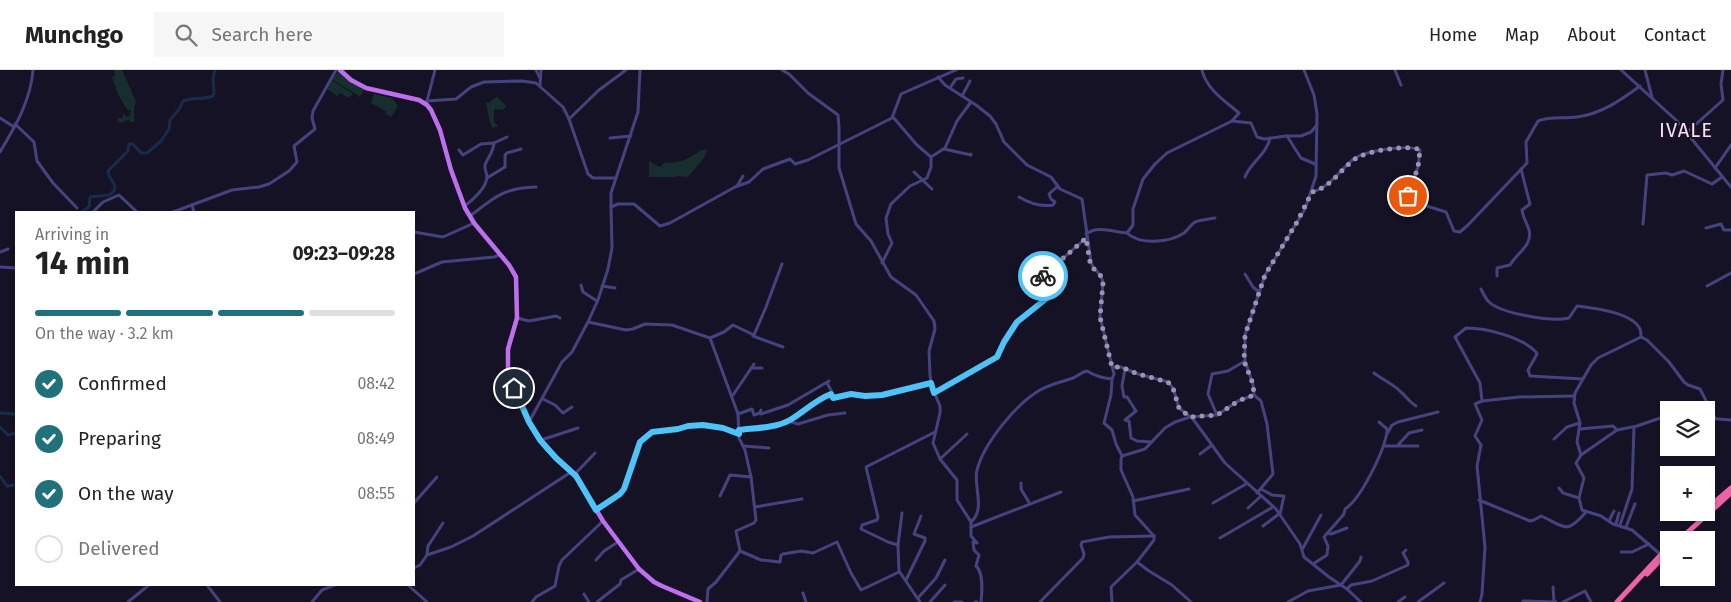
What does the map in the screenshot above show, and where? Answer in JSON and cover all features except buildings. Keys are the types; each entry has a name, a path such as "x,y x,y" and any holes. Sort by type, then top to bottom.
{"highway":[{"path":"1715,502 1731,488"},
{"path":"1689,531 1731,493"},
{"path":"1683,531 1694,521"},
{"path":"1616,602 1660,558"},
{"path":"1620,602 1660,558"}],"main road":[{"path":"338,70 366,88 408,96 427,103 435,116 451,170 470,216 509,265 516,277 517,318 508,349 508,370 529,422 540,440 584,486 603,521 639,569 654,582 700,602"}],"street":[{"path":"0,152 21,113 30,89 33,70"},
{"path":"176,211 232,190 269,184 289,172 297,162 294,146 315,129 312,118 313,111 338,70"},
{"path":"435,70 427,103 456,99 471,87 484,82 522,81 536,83 563,107 588,174 593,178 616,178"},
{"path":"536,70 540,78"},
{"path":"540,87 541,70"},
{"path":"569,119 599,90 626,70"},
{"path":"529,422 562,362 572,352 588,322 602,286 612,248 611,193 638,112 640,70"},
{"path":"782,70 838,115 839,168 856,224 871,242 891,277 916,295 934,321 935,329 928,351 931,383 940,406 940,416 934,443 940,459 956,480 958,502 971,522 971,536 977,543 973,542 974,550 979,555 976,566 981,577 981,602"},
{"path":"611,207 618,204 634,204 660,226 665,225 749,182 763,169 790,159 795,164 808,160 893,117 901,94 956,70"},
{"path":"1127,233 1133,225 1133,209 1143,179 1155,164 1167,153 1232,121 1239,112 1228,106 1213,89 1205,79 1202,70"},
{"path":"1257,493 1272,476 1273,472 1267,424 1261,401 1254,395 1253,384 1244,361 1245,335 1265,275 1297,222 1312,192 1316,176 1317,114 1314,95 1304,70"},
{"path":"1394,70 1401,84"},
{"path":"1621,70 1677,121 1731,188"},
{"path":"1645,70 1652,97"},
{"path":"1686,133 1723,100 1721,84 1723,70"},
{"path":"938,78 990,116 1004,142 1027,165 1051,177 1060,189 1082,198 1090,262 1092,267 1101,276 1103,283 1100,317 1114,374 1104,423 1112,430 1122,456 1120,459 1121,470 1133,500 1134,515 1154,536"},
{"path":"950,88 956,79 961,80"},
{"path":"962,96 970,81"},
{"path":"1312,192 1324,187 1357,157 1396,148 1417,148 1420,150 1418,167 1408,196 1417,204 1446,212 1454,231 1457,232 1468,225 1521,170 1528,160 1527,139 1538,121 1574,118 1593,114 1619,101 1640,86"},
{"path":"882,263 892,243 888,234 886,218 891,204 910,186 924,180 930,172 932,158 944,149 957,122 971,102"},
{"path":"893,117 917,145 932,158"},
{"path":"0,118 14,126 34,142 37,162 53,183 77,208"},
{"path":"1232,121 1251,123 1257,137 1260,139 1307,134 1317,125"},
{"path":"610,138 631,136"},
{"path":"1287,136 1301,158 1311,161 1316,165"},
{"path":"459,150 463,155 481,144 494,143 508,137"},
{"path":"1245,177 1259,156 1264,152 1270,138"},
{"path":"487,178 485,167 493,152 494,143"},
{"path":"946,145 952,152"},
{"path":"1715,168 1731,146"},
{"path":"465,206 478,195 487,178 505,167 505,155 507,152 520,149"},
{"path":"944,149 952,152 972,154"},
{"path":"1498,276 1497,268 1510,265 1530,239 1530,231 1523,217 1522,210 1530,204 1521,170"},
{"path":"1643,224 1646,175 1666,173 1672,175 1684,171 1712,184 1722,177"},
{"path":"914,172 932,189"},
{"path":"737,187 742,181 743,176"},
{"path":"1019,198 1048,206 1053,205 1055,202 1050,199 1049,194 1058,186"},
{"path":"470,216 502,193 518,188 536,188"},
{"path":"94,211 103,202 119,195 136,211"},
{"path":"192,205 194,211"},
{"path":"934,393 997,357 1017,322 1047,298 1049,289 1042,277 1045,273 1052,270 1090,231 1100,229 1127,233 1142,240 1174,238 1184,233 1196,222 1215,218"},
{"path":"415,232 443,236 474,223"},
{"path":"1706,228 1721,224 1724,230 1731,230"},
{"path":"0,252 8,249"},
{"path":"415,274 442,262 500,255"},
{"path":"753,336 782,264"},
{"path":"0,267 15,268"},
{"path":"1707,286 1731,273"},
{"path":"1245,274 1251,285 1259,292"},
{"path":"581,285 583,292 597,301"},
{"path":"602,286 616,288"},
{"path":"1481,289 1490,303 1501,309 1531,317 1562,320 1569,318 1577,306 1616,313 1633,321 1640,328 1641,337"},
{"path":"517,318 529,321 556,316 560,318"},
{"path":"588,322 626,330 645,324 672,325 710,338 718,336 733,325 753,336 783,347"},
{"path":"1482,401 1480,383 1456,337 1466,328 1505,335 1534,349 1537,354 1528,370 1530,376 1583,379"},
{"path":"1581,455 1578,442 1580,423 1574,396 1591,365 1598,358 1641,337"},
{"path":"1641,337 1647,340 1684,382 1700,389 1706,401"},
{"path":"707,602 708,589 716,582 740,551 736,531 755,522 752,477 739,432 738,414 710,338"},
{"path":"1217,415 1208,394 1212,374 1228,371 1244,361"},
{"path":"732,395 754,366 762,368"},
{"path":"1112,367 1119,367 1168,382 1173,388 1179,408 1190,417 1225,463 1279,514 1302,549 1304,557 1342,585 1361,602"},
{"path":"1125,369 1122,390 1124,396 1127,397 1136,411 1125,420 1130,424 1131,438 1152,442"},
{"path":"522,406 528,371"},
{"path":"971,522 978,508 976,472 984,452 992,437 1026,401 1040,390 1086,371 1095,376 1112,379"},
{"path":"1374,373 1402,392 1410,403 1416,406"},
{"path":"738,414 752,409 754,415 788,405 828,382 832,392"},
{"path":"596,510 620,494 624,489 640,442 648,434 656,431 703,425 739,432 788,421 814,402 831,394 833,398 851,394 873,396 931,383"},
{"path":"1122,456 1142,451 1171,424 1190,417 1217,415 1238,401 1254,395"},
{"path":"1480,602 1485,547 1477,466 1481,447 1475,436 1482,420 1475,404 1482,401 1519,397 1574,396"},
{"path":"543,399 555,406 563,414 572,407"},
{"path":"1313,564 1328,553 1328,546 1324,539 1327,533 1353,503 1384,446 1392,425 1438,412"},
{"path":"788,421 802,424 828,415 845,413"},
{"path":"828,415 830,419"},
{"path":"1660,418 1618,430 1581,455 1576,463 1584,478 1579,498 1582,510 1626,527 1640,536 1660,554"},
{"path":"1715,418 1731,420"},
{"path":"1379,422 1387,429 1387,434"},
{"path":"1554,439 1567,427 1580,423"},
{"path":"1580,429 1613,426 1618,430"},
{"path":"1618,525 1625,514 1632,489 1634,427"},
{"path":"540,440 578,428"},
{"path":"1398,446 1409,433 1422,430"},
{"path":"898,545 861,528 862,525 877,520 878,517 866,467 936,432"},
{"path":"940,459 967,434"},
{"path":"1200,454 1212,445"},
{"path":"743,446 769,448"},
{"path":"1384,446 1418,446"},
{"path":"427,555 451,547 473,536 573,473 595,453"},
{"path":"720,496 730,475 752,477"},
{"path":"415,503 437,477"},
{"path":"1021,483 1021,489 1030,504"},
{"path":"1213,503 1246,484"},
{"path":"1559,488 1563,492 1579,498"},
{"path":"1133,500 1188,489"},
{"path":"1261,489 1272,495 1284,496 1279,514 1263,526"},
{"path":"971,527 1061,492"},
{"path":"1248,508 1260,497"},
{"path":"755,507 802,499"},
{"path":"1479,500 1530,521 1541,516 1567,527 1574,526 1586,512"},
{"path":"1626,527 1634,504"},
{"path":"1220,538 1273,507"},
{"path":"1609,521 1614,511"},
{"path":"902,513 898,545 899,572 920,602"},
{"path":"1618,513 1618,525"},
{"path":"1302,549 1321,515"},
{"path":"906,580 925,540 925,538 914,534 921,516"},
{"path":"532,602 538,595 555,586 562,560 603,521"},
{"path":"415,568 420,565 427,555 428,546 443,523"},
{"path":"1327,533 1331,534 1347,528"},
{"path":"1112,602 1111,587 1137,562 1154,540 1154,536"},
{"path":"1040,602 1083,558 1084,554 1080,545 1082,542 1109,537 1154,536"},
{"path":"596,560 604,550 618,542"},
{"path":"740,551 761,560 780,562 781,554 801,551 813,553 837,542 861,590 899,572"},
{"path":"1621,552 1632,552 1649,544"},
{"path":"1347,589 1351,585 1366,584 1408,565 1403,553 1406,550"},
{"path":"1288,602 1308,591 1342,585 1361,557"},
{"path":"918,598 936,578 945,560"},
{"path":"1137,562 1172,585 1191,602"},
{"path":"597,602 620,584 621,580 639,569"},
{"path":"1418,602 1444,583"},
{"path":"930,602 945,585"},
{"path":"128,602 148,586"},
{"path":"208,586 220,602"},
{"path":"312,602 322,590 332,586"},
{"path":"409,586 425,601"},
{"path":"1524,601 1555,602 1553,588"},
{"path":"1563,602 1585,591 1591,602"},
{"path":"803,593 806,602"},
{"path":"584,594 589,602"},
{"path":"1398,602 1405,597"},
{"path":"954,602 962,602"}],"green space":[{"path":"114,70 122,70 136,102 134,122 129,120 119,123 118,121 118,118 122,118 124,113 126,117 130,116 131,109 128,111 118,94 112,77 115,76"},
{"path":"338,72 364,90 360,97 332,79"},
{"path":"332,80 353,94 349,98 340,93 337,96 327,89"},
{"path":"374,94 392,98 391,102 393,99 398,106 391,117 385,114 386,111 371,103"},
{"path":"497,97 506,106 503,110 494,109 494,122 498,126 492,128 486,103"},
{"path":"701,150 707,150 704,158 688,177 649,177 649,161 660,167 666,162 671,163 685,160"}],"waterway":[{"path":"83,211 89,207 90,197 109,195 114,191 115,186 108,171 128,151 129,144 133,144 141,153 147,153 161,141 169,129 170,120 183,101 213,96 215,70"},
{"path":"0,413 15,414"},
{"path":"0,427 8,435 15,433"},
{"path":"0,476 7,486 15,485"}],"way so far":[{"path":"1043,276 1086,238 1090,262 1092,267 1101,276 1103,283 1100,317 1112,367 1121,367 1138,374 1164,380 1173,388 1176,401 1183,412 1190,417 1213,416 1238,401 1254,395 1253,384 1244,361 1245,335 1265,275 1297,222 1312,192 1324,187 1361,155 1403,147 1417,148 1420,150 1418,167 1408,196"}],"district":[{"name":"IVALE","path":"1686,130"}],"route":[{"path":"514,388 529,422 540,440 584,486 596,510 620,494 624,489 640,442 652,432 703,425 723,428 739,434 739,430 771,426 790,420 814,402 831,394 833,398 851,394 873,396 931,383 934,393 997,357 1017,322 1047,298 1049,289 1044,282 1043,276"}]}
